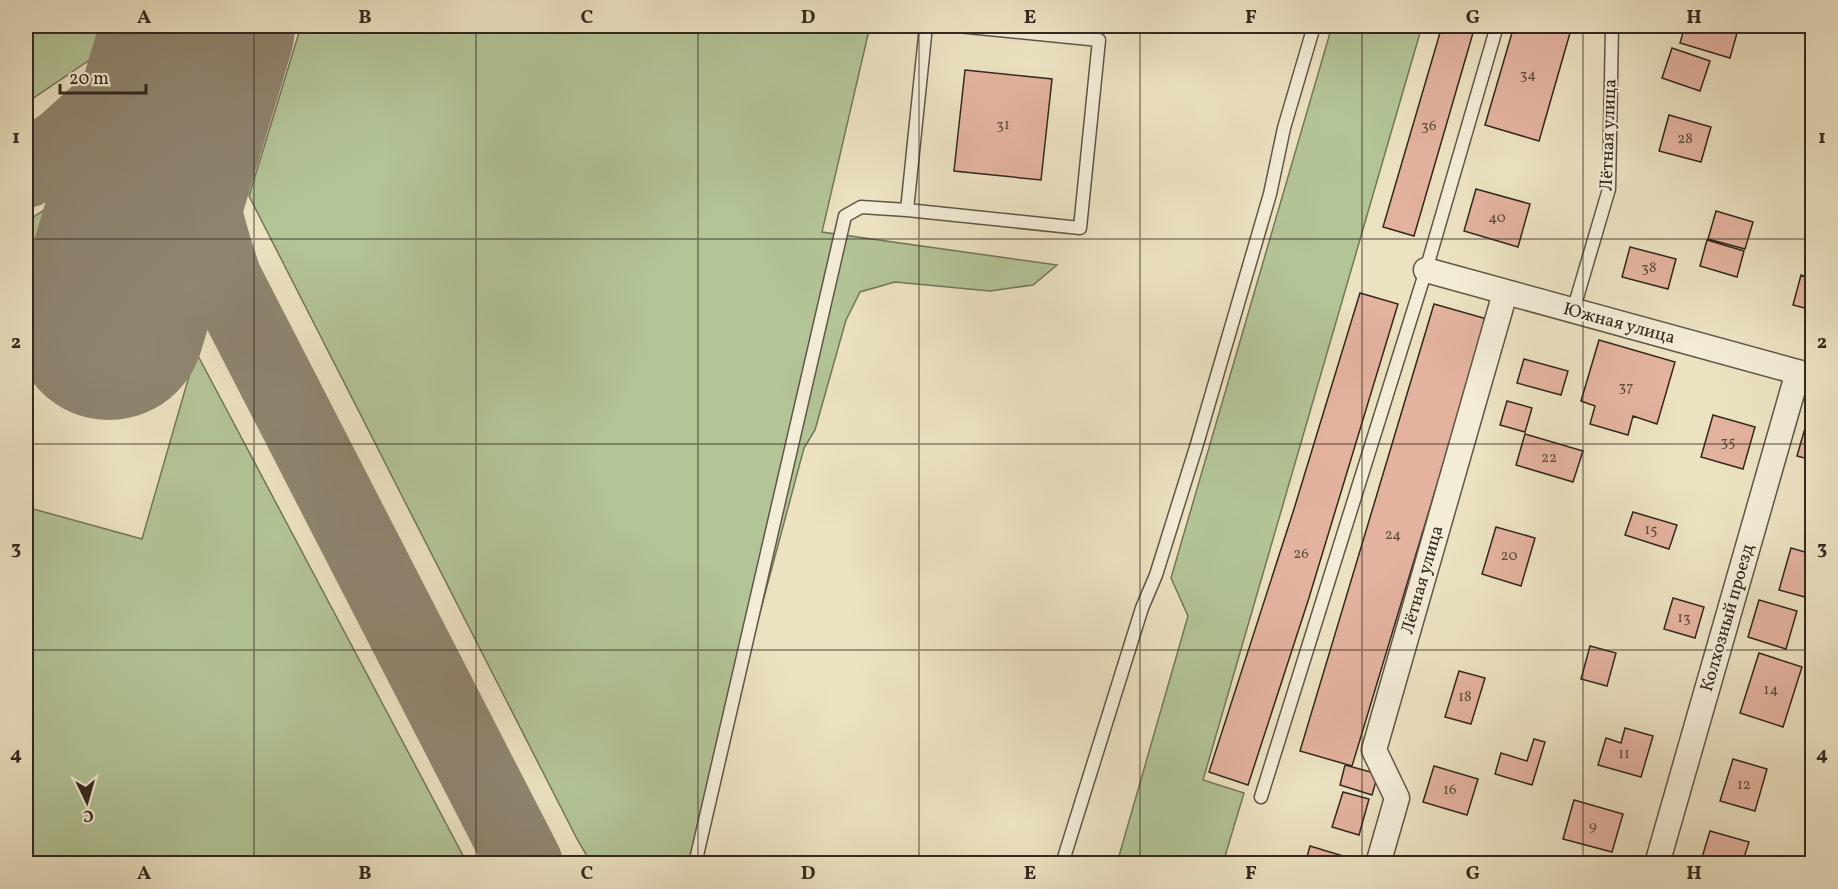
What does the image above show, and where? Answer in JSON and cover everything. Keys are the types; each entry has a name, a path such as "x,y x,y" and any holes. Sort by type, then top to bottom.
{"street":[{"name":"Южная улица","path":"1426,270 1805,374"},
{"name":"Лётная улица","path":"1378,864 1397,798 1374,750 1505,293"},
{"name":"Колхозный проезд","path":"1657,864 1805,374"}],"lane":[{"path":"907,210 927,26"},
{"path":"695,864 845,216 861,207 1080,228 1099,40 958,26"},
{"path":"1062,864 1142,608 1156,575 1197,444 1270,194 1284,128 1314,26"},
{"path":"1261,797 1426,270 1497,26"},
{"name":"Лётная улица","path":"1573,312 1609,189 1612,26"}],"green space":[{"path":"26,26 101,26 91,59 26,103"},
{"path":"301,26 870,26 822,232 1057,265 1033,285 990,291 895,282 860,292 846,320 815,430 804,448 693,863 591,863 249,196"},
{"path":"1332,26 1422,26 1203,780 1244,793 1223,863 1117,863 1188,616 1171,578"},
{"path":"44,210 26,278 26,222"},
{"path":"196,352 467,863 26,863 26,507 142,539"}],"building":[{"path":"1442,26 1475,26 1414,236 1383,227"},
{"path":"1514,26 1572,26 1539,141 1485,125"},
{"path":"1685,26 1716,26 1737,33 1730,58 1680,43"},
{"path":"1672,48 1710,61 1700,91 1662,78"},
{"path":"965,70 1052,79 1041,180 954,171"},
{"path":"1669,115 1711,127 1701,162 1659,151"},
{"path":"1476,189 1530,204 1518,247 1464,231"},
{"path":"1716,211 1753,222 1745,249 1708,239"},
{"path":"1707,240 1744,251 1737,277 1700,266"},
{"path":"1630,247 1676,259 1668,289 1622,277"},
{"path":"1801,275 1812,279 1812,310 1793,305"},
{"path":"1360,293 1398,304 1308,601 1248,785 1209,772 1294,509"},
{"path":"1434,304 1487,319 1352,766 1300,751"},
{"path":"1599,340 1675,362 1657,424 1633,416 1628,435 1590,424 1595,406 1581,401"},
{"path":"1524,359 1568,371 1561,395 1517,383"},
{"path":"1507,401 1532,408 1525,432 1500,425"},
{"path":"1713,415 1755,427 1743,469 1701,457"},
{"path":"1807,421 1812,422 1812,460 1797,456"},
{"path":"1525,434 1583,451 1573,482 1516,465"},
{"path":"1633,512 1677,525 1669,549 1625,535"},
{"path":"1496,527 1535,538 1521,586 1482,574"},
{"path":"1791,548 1812,554 1812,599 1779,590"},
{"path":"1673,598 1704,607 1695,638 1664,629"},
{"path":"1759,600 1797,611 1786,649 1748,637"},
{"path":"1590,646 1616,653 1607,686 1581,679"},
{"path":"1759,653 1802,667 1783,727 1740,713"},
{"path":"1459,671 1485,678 1471,724 1445,717"},
{"path":"1625,728 1653,736 1641,777 1598,765 1606,738 1621,743"},
{"path":"1534,739 1545,742 1532,785 1495,774 1501,753 1527,761"},
{"path":"1733,759 1767,769 1755,811 1720,801"},
{"path":"1345,765 1378,774 1372,795 1340,785"},
{"path":"1434,766 1478,779 1467,815 1423,802"},
{"path":"1343,792 1369,799 1359,835 1332,827"},
{"path":"1574,800 1623,814 1612,852 1563,839"},
{"path":"1710,831 1749,842 1742,864 1700,864"},
{"path":"1310,846 1353,859 1352,864 1305,864"}],"taxiway":[{"path":"198,31 196,113 198,175 205,216 224,279 525,864"},
{"path":"26,170 64,145 171,48 198,31"}],"runway":[{"path":"109,324 199,26"}]}
